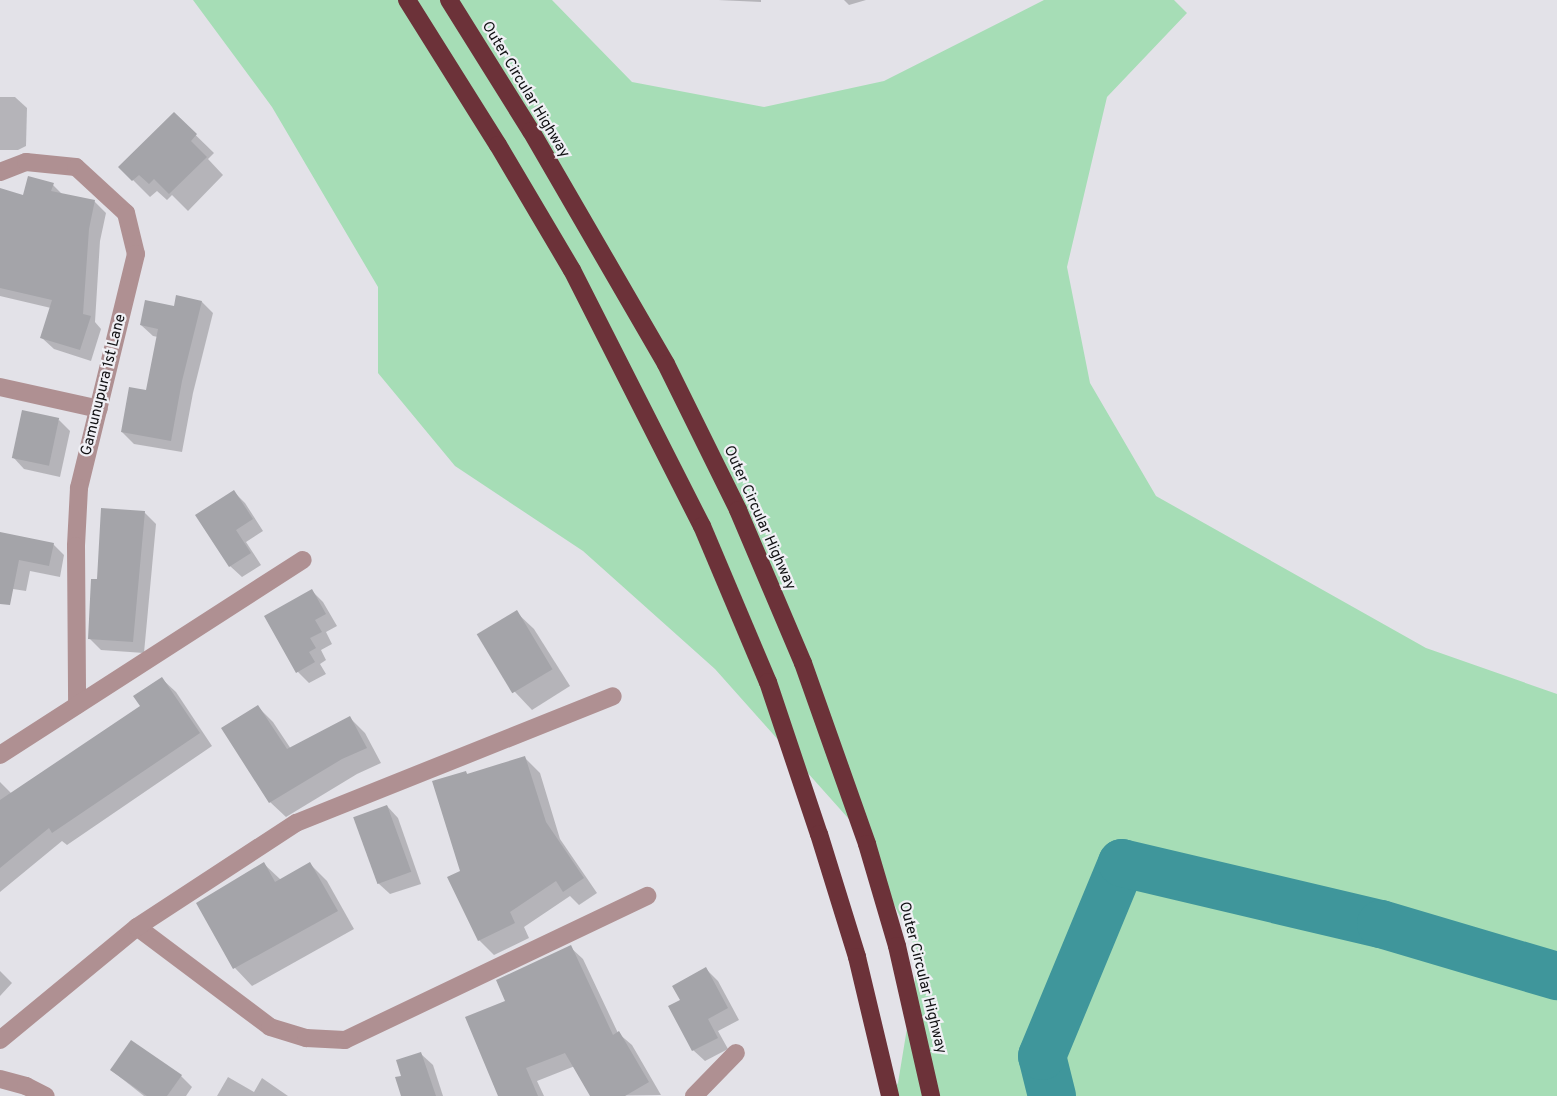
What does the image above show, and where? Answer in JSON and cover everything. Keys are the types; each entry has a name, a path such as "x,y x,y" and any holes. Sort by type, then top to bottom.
{"highway":[{"path":"407,0 498,145 572,270 702,526 768,682 816,823 857,957 890,1096"},
{"name":"Outer Circular Highway","path":"449,0 531,131 666,364 738,510 803,663 867,844 897,946 931,1096"}],"street":[{"name":"Gamunupura 1st Lane","path":"0,172 26,162 76,167 126,213 136,254 80,489 76,546 77,705"},
{"path":"0,387 99,409"},
{"path":"0,755 303,560"},
{"path":"0,1040 138,927 296,823 613,696"},
{"path":"138,927 270,1027 306,1038 345,1041 647,896"},
{"path":"694,1096 736,1053"},
{"path":"0,1079 26,1086 46,1096"}],"green space":[{"path":"193,0 552,0 632,82 764,107 884,81 1044,0 1174,0 1187,13 1107,97 1067,267 1090,383 1156,496 1426,648 1557,694 1557,1096 890,1096 898,1083 919,955 856,827 715,669 583,551 455,466 378,373 378,287 272,107"}],"building":[{"path":"174,112 197,134 191,141 207,157 169,194 154,179 149,184 139,175 132,181 118,167"},
{"path":"28,176 54,183 51,191 95,200 89,229 83,314 91,316 80,350 40,338 52,300 0,288 0,188 23,195"},
{"path":"176,295 202,301 182,381 171,441 121,432 129,387 146,390 158,329 140,325 145,300 174,306"},
{"path":"22,410 59,418 49,466 12,458"},
{"path":"234,490 253,519 236,530 251,553 229,567 195,515"},
{"path":"101,508 145,511 133,642 88,639 91,579 97,579"},
{"path":"0,532 54,543 49,566 19,560 10,605 0,604"},
{"path":"312,589 326,614 315,620 322,632 310,638 316,648 309,652 315,662 296,673 264,616"},
{"path":"517,610 553,669 512,693 477,634"},
{"path":"162,677 200,733 52,833 49,828 0,868 0,800 140,706 133,696"},
{"path":"258,705 287,749 350,716 367,748 342,759 269,803 221,728"},
{"path":"525,756 546,822 584,878 563,892 556,881 510,912 515,923 478,941 447,877 460,871 432,781 466,771 467,774"},
{"path":"387,805 411,872 377,884 353,817"},
{"path":"264,862 275,882 310,862 338,911 233,969 196,903"},
{"path":"571,945 613,1035 619,1031 649,1082 625,1096 590,1096 565,1053 526,1068 538,1096 498,1096 465,1017 505,1001 496,980"},
{"path":"706,967 728,1008 708,1019 718,1038 692,1051 668,1006 680,1000 672,986"},
{"path":"131,1040 182,1075 167,1096 147,1096 110,1070"},
{"path":"421,1052 436,1096 401,1096 395,1077 401,1076 396,1060"}],"waterway":[{"path":"1052,1096 1042,1056 1122,863 1381,924 1557,976"}]}
